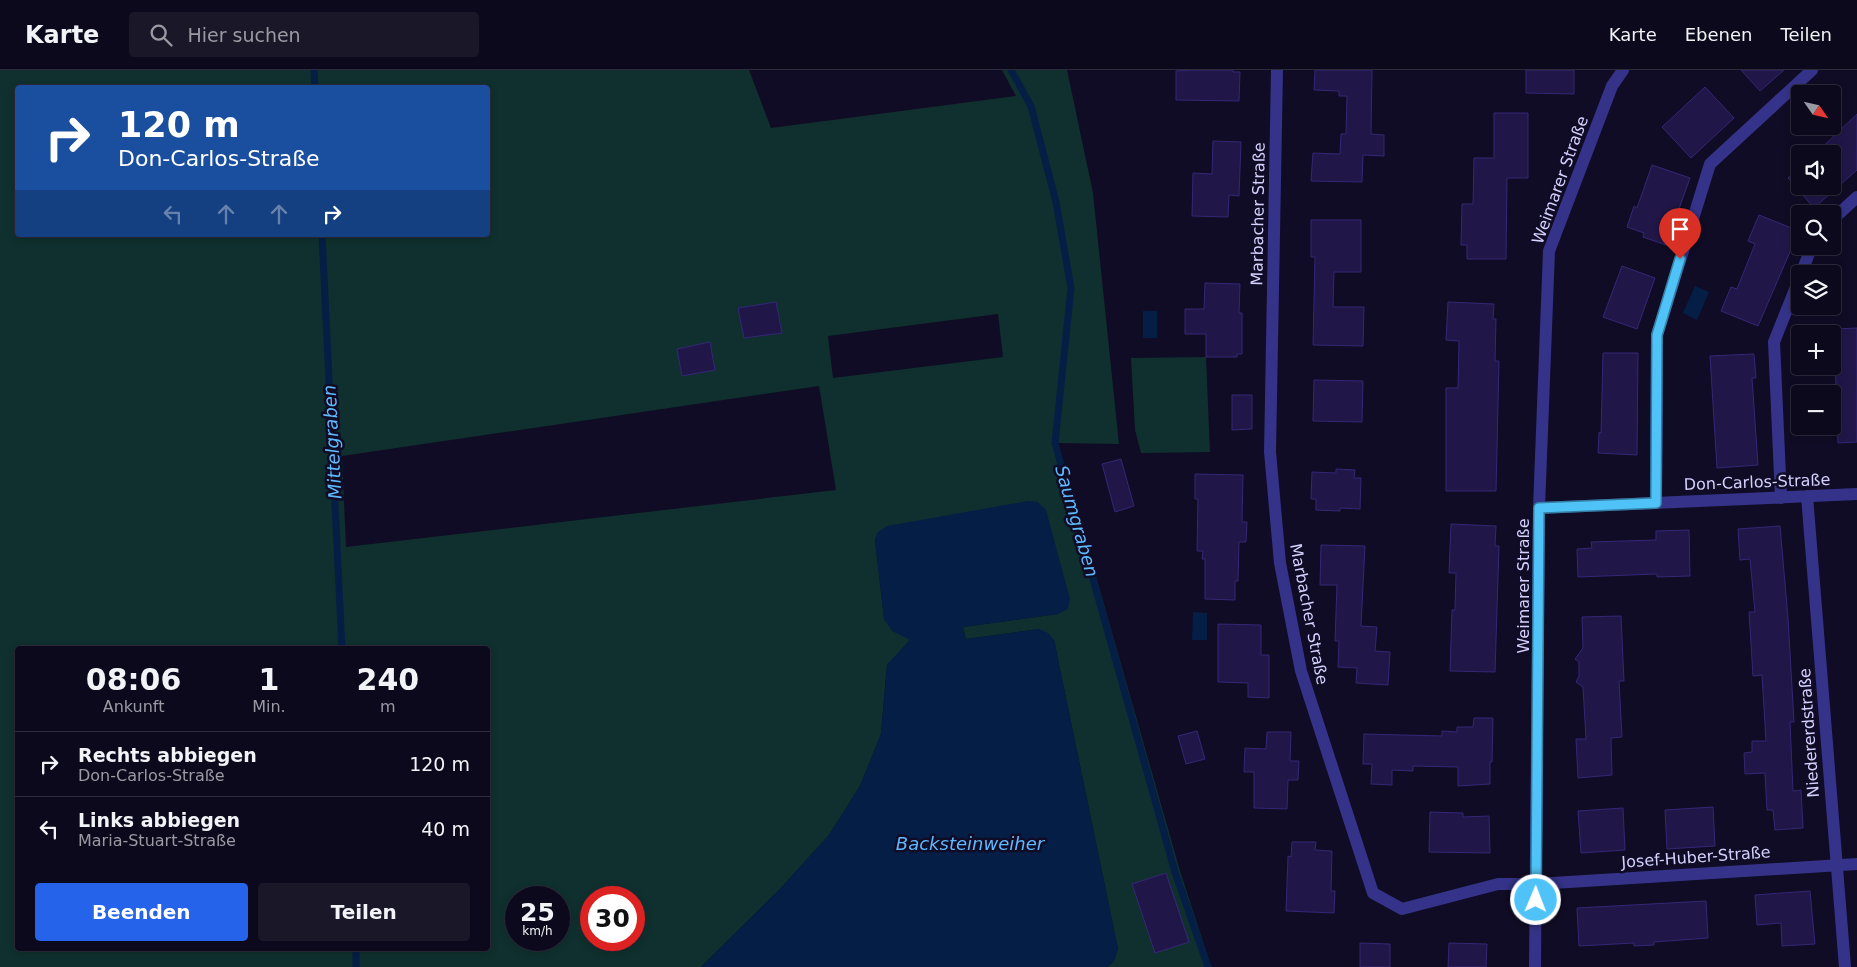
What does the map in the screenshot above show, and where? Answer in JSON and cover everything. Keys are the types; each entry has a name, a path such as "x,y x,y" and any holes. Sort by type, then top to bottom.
{"street":[{"name":"Marbacher Straße","path":"1276,70 1270,452 1282,573 1301,671 1373,893 1402,910 1498,884 1537,884"},
{"name":"Weimarer Straße","path":"1535,967 1539,508 1549,250 1612,86 1624,70"},
{"path":"1656,503 1657,335 1710,164 1812,70"},
{"path":"1841,212 1857,197"},
{"path":"1781,498 1774,342 1791,300"},
{"name":"Don-Carlos-Straße","path":"1539,508 1857,494"},
{"name":"Niedererdstraße","path":"1807,496 1845,967"},
{"name":"Josef-Huber-Straße","path":"1537,884 1857,864"}],"green space":[{"path":"0,70 749,70 771,128 1016,96 1002,70 1067,70 1093,193 1119,444 1058,443 1180,871 1212,967 1107,967 1114,961 1118,949 1054,640 1039,629 966,639 963,627 1058,614 878,532 875,540 884,618 911,639 887,665 881,734 860,786 829,835 780,889 701,967 0,967","holes":["998,314 1003,357 833,378 828,336","819,386 836,490 346,547 342,456"]},
{"path":"1206,357 1210,452 1141,453 1135,430 1131,358"}],"water":[{"path":"1695,286 1709,292 1697,320 1683,313"},
{"path":"1143,311 1157,311 1157,338 1143,338"},
{"name":"Backsteinweiher","path":"1028,501 1038,502 1046,510 1070,599 1068,609 1058,614 963,627 966,639 1039,629 1048,633 1054,640 1118,949 1114,961 1107,967 701,967 780,889 829,835 860,786 881,734 887,665 910,640 892,631 884,619 875,540 878,532 887,526"},
{"path":"1193,612 1207,613 1207,640 1192,640"}],"building":[{"path":"1233,70 1233,72 1240,72 1239,101 1176,100 1176,71"},
{"path":"1315,70 1372,70 1371,134 1384,135 1384,156 1363,155 1362,182 1311,181 1313,153 1340,154 1341,134 1346,134 1347,96 1339,96 1339,91 1314,90"},
{"path":"1526,70 1574,70 1574,94 1526,93"},
{"path":"1741,70 1784,70 1760,91"},
{"path":"1705,87 1734,118 1691,158 1662,127"},
{"path":"1494,113 1528,113 1528,178 1507,178 1506,259 1467,259 1467,245 1461,245 1462,204 1473,204 1474,158 1494,158"},
{"path":"1857,114 1857,170 1841,184 1841,145 1824,145 1835,135 1841,135 1841,129"},
{"path":"1213,141 1241,142 1239,196 1229,195 1228,217 1192,216 1193,173 1212,174"},
{"path":"1652,165 1690,178 1666,245 1643,237 1644,233 1627,227 1634,206 1637,208"},
{"path":"1803,195 1829,195 1817,205 1811,205"},
{"path":"1759,215 1791,228 1791,250 1758,326 1721,311 1731,287 1737,289 1755,244 1748,241"},
{"path":"1311,220 1361,220 1361,272 1334,272 1333,307 1364,307 1363,346 1313,345 1315,257 1311,257"},
{"path":"1622,266 1655,278 1637,329 1603,317"},
{"path":"1205,283 1240,284 1239,313 1242,313 1242,354 1237,354 1237,357 1206,357 1206,334 1185,334 1185,309 1204,309"},
{"path":"776,302 782,333 744,338 738,308"},
{"path":"1448,302 1494,304 1493,319 1496,319 1495,361 1499,361 1496,491 1446,491 1446,388 1458,388 1459,341 1446,340"},
{"path":"1857,328 1857,442 1838,443 1838,435 1841,435 1841,385 1836,385 1836,375 1841,375 1841,329"},
{"path":"710,342 715,370 682,376 677,349"},
{"path":"1603,353 1638,353 1637,455 1598,453 1599,432 1601,433"},
{"path":"1754,354 1756,378 1752,378 1758,465 1717,468 1710,356"},
{"path":"1314,380 1363,381 1362,422 1313,421"},
{"path":"1232,395 1252,395 1252,429 1232,430"},
{"path":"1121,459 1134,506 1115,512 1102,464"},
{"path":"1336,469 1355,470 1354,478 1361,478 1360,509 1340,508 1340,511 1316,510 1316,499 1311,499 1312,472 1336,473"},
{"path":"1195,474 1243,475 1242,522 1247,522 1246,542 1239,542 1238,581 1235,581 1235,600 1205,599 1205,559 1202,559 1203,551 1197,551 1198,499 1195,499"},
{"path":"1451,524 1496,526 1495,546 1499,546 1495,672 1450,671 1452,610 1455,610 1456,573 1449,573"},
{"path":"1780,526 1794,722 1790,722 1793,791 1801,790 1803,828 1775,830 1773,810 1767,810 1765,773 1745,774 1744,753 1752,752 1752,741 1766,741 1762,675 1753,676 1749,612 1755,612 1750,559 1740,560 1738,529"},
{"path":"1689,530 1690,576 1657,577 1657,574 1578,577 1577,549 1592,548 1591,542 1656,540 1656,531"},
{"path":"1321,545 1365,546 1361,626 1377,627 1375,651 1390,652 1388,685 1356,683 1357,668 1338,667 1339,641 1335,641 1337,585 1320,585"},
{"path":"1621,616 1624,681 1619,681 1622,737 1611,738 1612,775 1578,778 1576,739 1586,739 1583,687 1576,682 1579,676 1579,662 1575,659 1583,648 1582,617"},
{"path":"1218,624 1261,625 1261,655 1269,655 1269,698 1248,697 1248,683 1218,682"},
{"path":"1474,718 1493,718 1490,784 1458,786 1458,767 1413,766 1413,771 1392,770 1392,785 1371,784 1372,764 1363,764 1364,734 1442,736 1442,731 1457,732 1457,727 1473,727"},
{"path":"1197,731 1205,759 1186,764 1178,736"},
{"path":"1267,732 1291,732 1290,761 1299,761 1298,780 1288,780 1287,809 1254,808 1254,772 1244,772 1245,748 1266,749"},
{"path":"1713,807 1715,846 1667,849 1665,810"},
{"path":"1623,808 1625,850 1581,853 1578,811"},
{"path":"1430,812 1463,813 1463,817 1489,816 1490,853 1429,852"},
{"path":"1292,842 1316,842 1315,850 1332,851 1331,891 1335,891 1334,913 1286,911 1288,856 1291,857"},
{"path":"1166,873 1189,942 1155,953 1132,884"},
{"path":"1810,891 1815,944 1782,946 1781,923 1757,925 1755,895"},
{"path":"1706,901 1708,938 1654,942 1654,945 1634,946 1634,943 1579,946 1577,908"},
{"path":"1360,943 1390,944 1390,967 1360,967"},
{"path":"1449,943 1487,944 1486,967 1448,967"}],"waterway":[{"name":"Mittelgraben","path":"314,70 315,85"},
{"name":"Saumgraben","path":"1011,70 1031,106 1056,202 1071,288 1055,443 1175,872 1208,967"},
{"name":"Mittelgraben","path":"322,237 342,646"},
{"name":"Mittelgraben","path":"356,951 356,967"}],"route":[{"path":"1536,900 1539,508 1656,503 1657,335 1680,259"}]}
